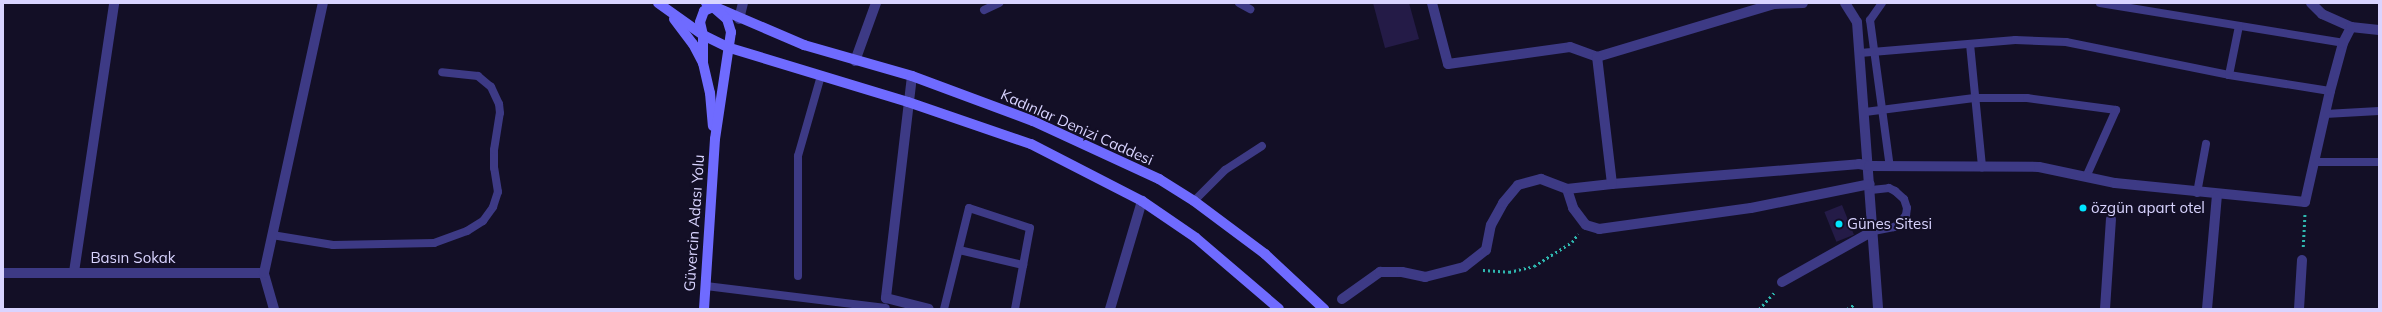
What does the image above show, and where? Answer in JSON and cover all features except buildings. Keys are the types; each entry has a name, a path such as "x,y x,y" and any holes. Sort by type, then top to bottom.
{"main road":[{"path":"660,4 703,35 730,48 908,102 1031,144 1142,201 1196,238 1279,309"},
{"name":"Güvercin Adası Yolu","path":"660,4 684,30 703,63 710,93 715,140"},
{"name":"Kadınlar Denizi Caddesi","path":"714,4 739,19 804,45 912,76 1033,121 1159,179 1194,201 1265,254 1324,309"},
{"path":"703,63 703,35 700,22 704,11 714,4 726,19 731,32 730,48"},
{"path":"730,48 739,19"},
{"name":"Güvercin Adası Yolu","path":"704,309 715,140 730,48"}],"street":[{"path":"74,272 114,3"},
{"path":"274,309 264,273 323,3"},
{"path":"739,19 743,3"},
{"path":"856,61 876,3"},
{"path":"1432,3 1448,64 1570,47 1597,57 1774,4 1803,3"},
{"path":"1845,3 1857,22 1869,166 1878,309"},
{"path":"2310,3 2322,14 2351,27 2379,30"},
{"path":"1342,299 1380,272 1402,272 1425,277 1464,267 1486,250 1491,225 1503,203 1518,185 1541,179 1567,189 1859,164 1869,166 2039,167 2115,183 2217,195 2305,202 2316,162 2330,91 2343,43 2351,27"},
{"path":"1597,57 1612,184"},
{"path":"912,76 886,305 929,309"},
{"path":"1567,189 1573,208 1586,224 1599,229 1681,219 1870,187"},
{"path":"2206,309 2217,195"},
{"path":"1110,309 1142,201"},
{"path":"2106,309 2111,219"},
{"path":"1782,282 1873,231"},
{"path":"2299,309 2302,260"},
{"name":"Basın Sokak","path":"3,273 264,273"}],"lane":[{"path":"984,10 998,3"},
{"path":"1239,3 1250,9"},
{"path":"1882,3 1870,20 1890,166"},
{"path":"2100,3 2343,43"},
{"path":"2229,75 2239,26"},
{"path":"1860,53 2015,40 2066,42 2229,75 2330,91"},
{"path":"1970,44 1974,98 1982,167"},
{"path":"272,235 333,245 434,243 466,231 483,221 493,207 498,192 494,168 494,150 500,104 492,87 478,76 442,72"},
{"path":"798,276 798,156 821,76"},
{"path":"1865,112 1974,98 2027,98 2116,110 2086,177"},
{"path":"2325,114 2379,111"},
{"path":"2197,193 2206,144"},
{"path":"1194,201 1225,170 1262,146"},
{"path":"2316,162 2379,162"},
{"path":"1870,187 1889,188 1895,191 1904,199 1907,208 1906,214 1899,224 1894,227 1873,231"},
{"path":"944,309 969,208 1030,228 1015,309"},
{"path":"959,250 1023,265"},
{"path":"706,286 886,305"}],"path":[{"path":"2302,260 2305,202"},
{"path":"1464,267 1509,272 1534,266 1572,242 1586,224"},
{"path":"1759,309 1782,282"},
{"path":"1847,309 1855,304"}],"place":[{"name":"özgün apart otel","path":"2083,208"},
{"name":"Günes Sitesi","path":"1839,224"}]}
